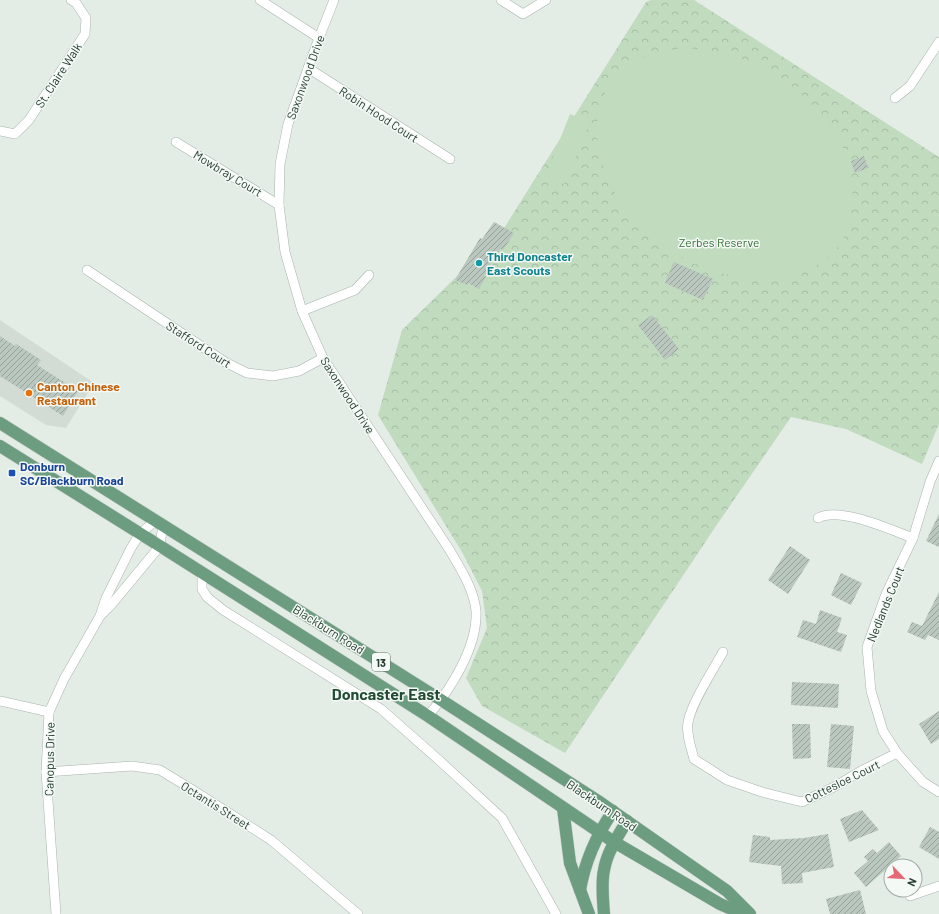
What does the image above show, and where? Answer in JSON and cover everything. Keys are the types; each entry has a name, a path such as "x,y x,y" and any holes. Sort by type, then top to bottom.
{"main road":[{"name":"Blackburn Road","path":"0,422 442,700 598,801 727,891 750,914"},
{"name":"Blackburn Road","path":"0,446 202,572 428,716 614,842 720,904 743,914"},
{"path":"61,485 71,467"},
{"path":"563,808 570,862 589,914"},
{"path":"580,890 591,849 599,832 613,811"},
{"path":"604,914 604,870 614,842 627,821"}],"street":[{"name":"St. Claire Walk","path":"0,131 15,134 29,120 85,34 86,18 76,3 72,0"},
{"path":"260,0 319,38"},
{"name":"Saxonwood Drive","path":"334,0 288,124 280,164 279,205 285,252 302,311 323,358 449,549 465,577 471,592 476,612 474,634 466,657 442,700 428,716"},
{"path":"502,0 523,14 546,0"},
{"path":"895,98 910,86 939,42"},
{"name":"Robin Hood Court","path":"308,68 450,160"},
{"name":"Mowbray Court","path":"176,142 279,205"},
{"name":"Stafford Court","path":"87,270 225,362 247,373 273,376 299,371 323,358"},
{"path":"302,311 355,290 369,275"},
{"name":"Nedlands Court","path":"939,461 930,482 913,538 886,594 868,647 871,691 883,731 897,753 923,782 939,792"},
{"path":"818,518 822,515 850,516 913,538"},
{"path":"159,522 160,546"},
{"name":"Canopus Drive","path":"56,914 46,772 49,712 64,679 100,616 106,598 131,548 140,534 159,522"},
{"name":"Canopus Drive","path":"100,616 112,605 160,546"},
{"path":"202,572 202,589 206,597 223,610 381,709 502,818 556,914"},
{"name":"Cottesloe Court","path":"723,652 695,704 688,722 688,738 694,759 727,780 762,792 802,802 834,787 861,771 897,753"},
{"path":"0,701 49,712"},
{"name":"Octantis Street","path":"46,772 132,766 160,770 271,840 358,914"},
{"path":"923,892 939,886"}],"shaded area":[{"path":"0,320 94,383 66,428 46,425 0,396"}],"green space":[{"name":"Zerbes Reserve","path":"651,0 694,0 939,157 939,424 922,464 846,429 791,417 716,526 565,753 482,706 466,678 487,628 482,591 462,552 378,415 402,330 501,233 646,2"},
{"path":"686,48 734,57 764,69 791,86 804,97 832,128 847,156 850,166 853,188 851,216 842,242 834,252 813,267 800,273 770,279 740,277 710,270 682,257 656,240 644,230 624,207 613,189 604,169 599,149 597,128 599,108 607,90 619,74 643,57 655,53"},
{"path":"570,114 590,122 564,184 545,177"}],"building":[{"path":"864,156 868,168 855,173 851,161"},
{"name":"Third Doncaster East Scouts","path":"494,222 514,233 503,250 500,249 484,275 486,277 479,289 468,283 467,285 455,280 480,238 482,239"},
{"path":"674,262 713,279 703,300 665,283"},
{"path":"652,315 679,349 665,360 638,325"},
{"path":"0,336 41,360 37,365 78,391 63,416 0,376"},
{"path":"939,514 939,547 926,541"},
{"path":"790,546 810,560 788,594 768,580"},
{"path":"841,573 862,583 851,605 831,595"},
{"path":"939,592 939,640 928,635 925,640 907,632 912,622 922,626"},
{"path":"820,610 842,618 837,632 847,635 841,652 797,637 803,620 816,624"},
{"path":"792,682 839,684 838,708 791,705"},
{"path":"939,711 939,739 931,744 919,724"},
{"path":"792,724 810,724 811,758 793,759"},
{"path":"831,724 854,726 850,769 827,767"},
{"path":"862,810 879,830 849,842 840,819"},
{"path":"930,827 939,832 939,859 919,847"},
{"path":"828,834 834,867 802,873 803,883 782,884 781,866 749,862 753,835 770,837 770,840 804,838"},
{"path":"889,842 901,856 899,858 883,858 883,872 866,887 854,873 868,861 864,857 873,849 877,853"},
{"path":"860,890 866,914 830,914 826,899"}],"place":[{"name":"Third Doncaster East Scouts","path":"479,263"},
{"name":"Canton Chinese Restaurant","path":"29,393"},
{"name":"Donburn SC/Blackburn Road","path":"12,473"}],"district":[{"name":"Doncaster East","path":"386,693"}]}
